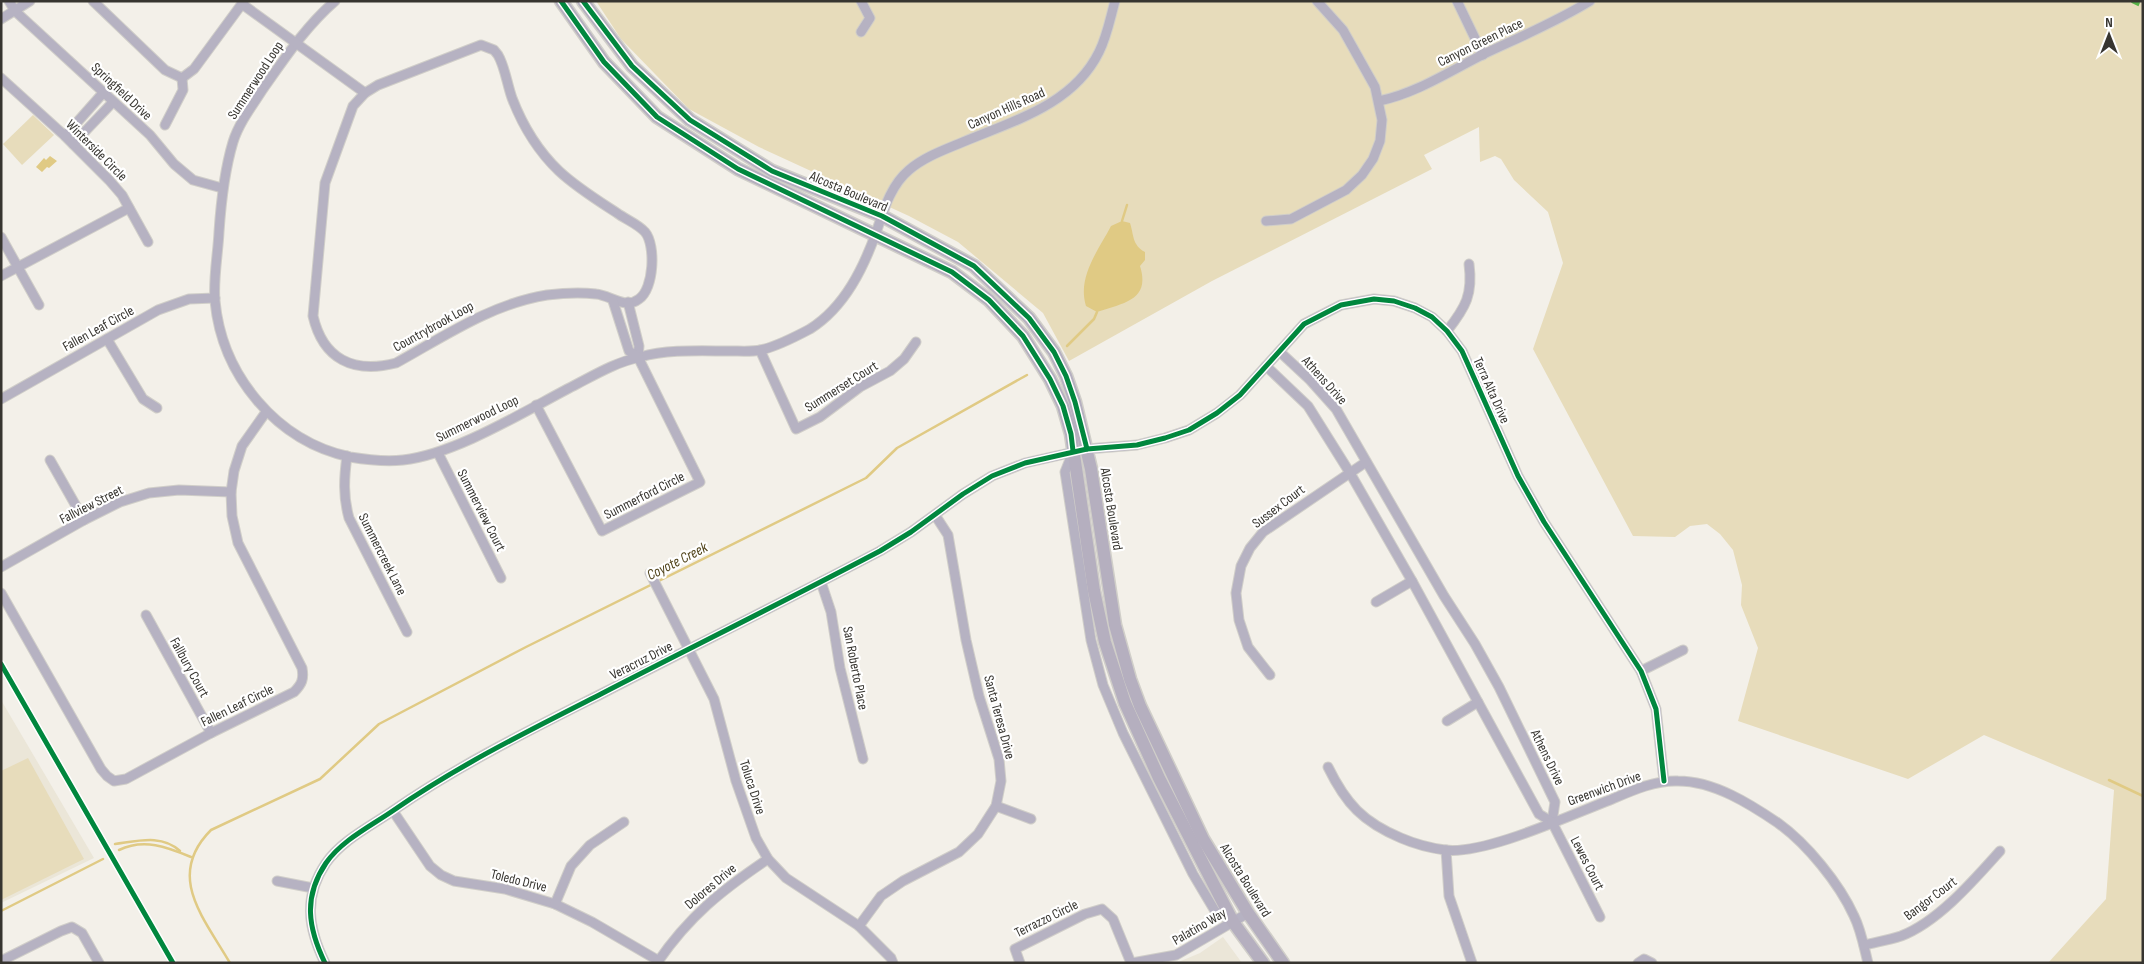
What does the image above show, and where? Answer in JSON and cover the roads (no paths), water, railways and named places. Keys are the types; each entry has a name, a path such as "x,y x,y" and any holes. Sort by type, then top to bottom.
{"main road":[{"name":"Alcosta Boulevard","path":"561,1 604,62 657,117 738,169 952,272 989,300 1023,336 1050,379 1063,406 1071,434 1094,591 1105,642 1126,703 1159,778 1233,922 1263,963"},
{"name":"Alcosta Boulevard","path":"583,1 632,66 690,120 772,171 882,216 974,266 1029,318 1054,352 1066,376 1075,402 1087,449 1115,625 1130,679 1140,706 1203,838 1248,912 1283,963"}],"street":[{"name":"Springfield Drive","path":"9,1 15,10 150,135 174,164 193,180 222,188"},
{"path":"1,19 30,1"},
{"path":"93,1 165,70 182,78"},
{"name":"Summerwood Loop","path":"335,1 316,18 297,42 244,119 234,140 222,188 215,298 220,332 234,368 252,396 266,412 297,435 323,448 347,456 374,460 403,460 438,453 614,364 662,351 760,350 793,338 815,326 842,300 860,272 882,216"},
{"path":"861,1 870,18 861,32"},
{"name":"Canyon Hills Road","path":"882,216 893,188 907,171 923,160 1038,110 1060,98 1080,80 1097,55 1107,33 1115,1"},
{"path":"1266,221 1291,219 1346,190 1362,175 1373,159 1380,140 1382,120 1375,87 1343,30 1318,1"},
{"path":"1457,1 1483,55"},
{"name":"Canyon Green Place","path":"1379,101 1392,98 1423,85 1560,20 1590,1"},
{"path":"182,78 194,70 243,2 365,93"},
{"name":"Countrybrook Loop","path":"481,45 494,50 501,60 518,113 545,156 572,182 644,231 648,237 651,245 651,275 648,286 638,300 628,302 613,301 609,296 599,294 547,295 500,307 466,323 396,363 382,367 364,367 346,363 324,345 312,316 325,183 353,106 365,93 378,84 470,48 481,45"},
{"name":"Winterside Circle","path":"1,78 65,136 109,180 122,195 148,242"},
{"path":"165,125 183,90 182,78"},
{"path":"65,136 103,93"},
{"path":"73,144 113,102"},
{"path":"1,276 129,208"},
{"path":"1,236 39,305"},
{"path":"1447,331 1463,312 1468,298 1471,278 1470,264"},
{"name":"Fallen Leaf Circle","path":"1,399 158,310 189,299 215,298"},
{"name":"Terra Alta Drive","path":"1073,451 1137,445 1189,430 1217,414 1240,395 1304,324 1341,305 1374,299 1394,301 1415,308 1432,317 1447,331 1462,351 1518,476 1544,522 1641,671 1656,709 1664,781"},
{"path":"613,301 628,351 638,357 639,346 628,302"},
{"path":"107,339 143,399 157,408"},
{"name":"Summerset Court","path":"760,350 796,429 820,417 860,387 890,371 904,360 916,342"},
{"name":"Athens Drive","path":"1280,352 1310,380 1336,409 1499,687 1555,802 1552,822"},
{"name":"Summerford Circle","path":"536,405 602,531 700,482 638,357"},
{"path":"1266,366 1308,406 1350,473 1412,581 1539,814 1552,822"},
{"name":"Fallen Leaf Circle","path":"1,593 107,776 114,781 126,779 211,733 294,692 302,684 302,668 238,544 232,516 231,492 234,471 242,446 266,412"},
{"name":"Veracruz Drive","path":"325,963 316,943 311,923 310,902 312,888 326,863 342,845 431,784 495,748 880,551 992,476 1025,463 1073,451"},
{"name":"Summerview Court","path":"438,453 502,578"},
{"name":"Summercreek Lane","path":"347,456 343,482 344,502 349,518 407,632"},
{"path":"50,460 84,520"},
{"name":"Sussex Court","path":"1270,675 1248,647 1239,620 1236,593 1242,566 1250,548 1263,532 1366,462"},
{"name":"Fallview Street","path":"1,568 84,520 120,502 149,493 179,490 231,492"},
{"name":"Santa Teresa Drive","path":"858,926 881,896 904,881 959,852 978,834 996,806 1001,781 999,759 979,696 966,640 948,535 935,515"},
{"name":"Toluca Drive","path":"650,573 714,699 736,781 756,838 768,859 786,878 858,926 891,958 893,963"},
{"path":"1376,602 1412,581"},
{"name":"San Roberto Place","path":"821,582 831,612 840,668 863,760"},
{"name":"Fallbury Court","path":"146,615 211,733"},
{"path":"1641,671 1683,650"},
{"path":"1447,721 1478,702"},
{"name":"Greenwich Drive","path":"1328,767 1338,788 1355,811 1391,834 1416,844 1446,850 1480,847 1664,781 1696,782 1728,794 1758,810 1786,829 1807,849 1830,878 1855,916 1868,963"},
{"path":"996,806 1031,819"},
{"name":"Toledo Drive","path":"393,811 430,866 441,875 454,881 505,889 555,904 592,922 658,962"},
{"path":"555,904 571,866 590,845 624,822"},
{"name":"Lewes Court","path":"1552,822 1600,917"},
{"path":"1446,850 1449,896 1472,963"},
{"name":"Bangor Court","path":"1864,945 1902,936 1933,917 1967,887 2000,851"},
{"name":"Dolores Drive","path":"658,962 695,914 731,884 768,859"},
{"path":"278,881 312,888"},
{"name":"Terrazzo Circle","path":"1020,963 1015,949 1085,914 1102,909 1113,919 1132,963"},
{"name":"Palatino Way","path":"1132,963 1176,955 1248,912"},
{"path":"1,962 72,927 82,933 99,963"},
{"path":"1638,963 1646,959 1652,963"}],"waterway":[{"name":"Coyote Creek","path":"1122,221 1127,205"},
{"name":"Coyote Creek","path":"1067,346 1094,319 1097,312"},
{"name":"Coyote Creek","path":"230,963 200,913 193,897 190,880 191,864 198,847 211,830 320,779 379,724 526,647 866,478 897,448 1027,375"},
{"path":"2109,780 2143,796"},
{"path":"115,844 149,840 165,842 180,851"},
{"path":"119,850 128,846 146,844 164,847 191,857"},
{"path":"1,911 103,859"}]}
